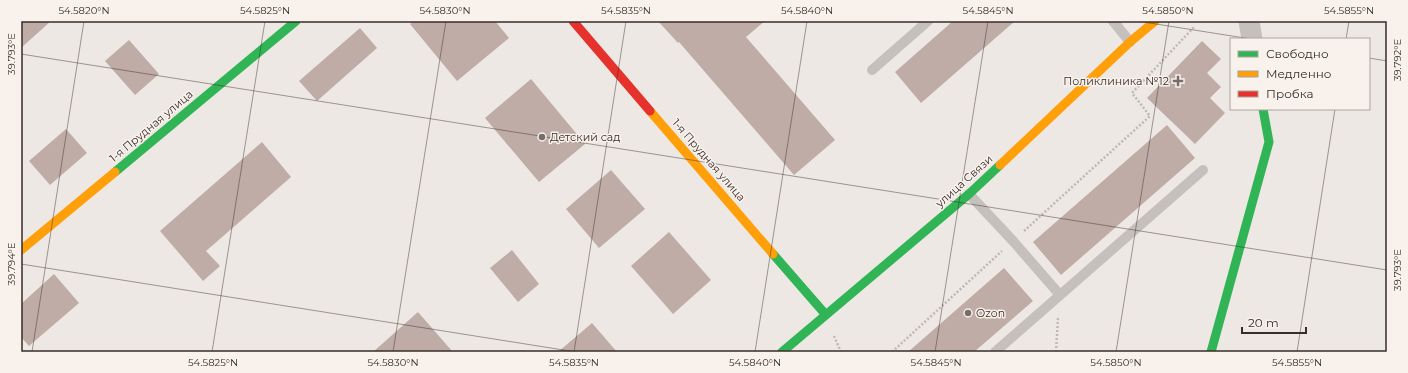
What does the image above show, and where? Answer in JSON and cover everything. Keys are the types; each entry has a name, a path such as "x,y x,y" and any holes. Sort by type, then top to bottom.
{"street":[{"name":"1-я Прудная улица","path":"21,250 296,21"},
{"name":"1-я Прудная улица","path":"573,21 826,315"},
{"name":"улица Связи","path":"782,352 969,194 1130,42 1155,21"},
{"path":"1249,21 1252,38"},
{"path":"1211,352 1269,142 1263,110"}],"lane":[{"path":"872,70 928,21"},
{"path":"1113,21 1130,42"},
{"path":"995,352 1203,170"},
{"path":"969,194 1013,241 1060,295"}],"path":[{"path":"892,352 1150,116 1132,93 1195,26"},
{"path":"1056,352 1060,295"}],"building":[{"path":"21,21 51,21 21,48"},
{"path":"414,21 495,21 509,38 457,81 410,24"},
{"path":"658,21 765,21 746,37 835,140 794,175 679,42 678,43"},
{"path":"953,21 1015,21 921,103 895,72"},
{"path":"360,28 377,48 317,101 299,81"},
{"path":"129,40 159,74 135,95 105,61"},
{"path":"1202,41 1221,59 1207,73 1221,87 1210,98 1225,113 1195,144 1147,98"},
{"path":"531,79 585,144 539,182 485,118"},
{"path":"1167,125 1195,158 1061,275 1033,242"},
{"path":"66,129 87,153 50,185 29,161"},
{"path":"262,142 291,177 206,251 220,266 203,281 160,231"},
{"path":"611,170 645,209 599,248 566,209"},
{"path":"669,232 711,280 673,314 631,266"},
{"path":"512,250 539,284 518,302 490,268"},
{"path":"1004,268 1033,301 974,352 908,352"},
{"path":"54,274 79,303 29,346 21,337 21,304"},
{"path":"418,312 452,351 373,352"},
{"path":"592,323 617,352 558,352"}],"traffic: fast":[{"path":"115,172 296,21"},
{"path":"1211,352 1269,142 1263,110"},
{"path":"782,352 969,194 1000,165"},
{"path":"773,254 826,315"}],"traffic: slow":[{"path":"1000,165 1130,42 1155,21"},
{"path":"650,111 773,254"},
{"path":"21,250 115,172"}],"traffic: jam":[{"path":"573,21 650,111"}],"place":[{"name":"Поликлиника №12","path":"1178,81"},
{"name":"Детский сад","path":"542,137"},
{"name":"Ozon","path":"968,313"}]}
